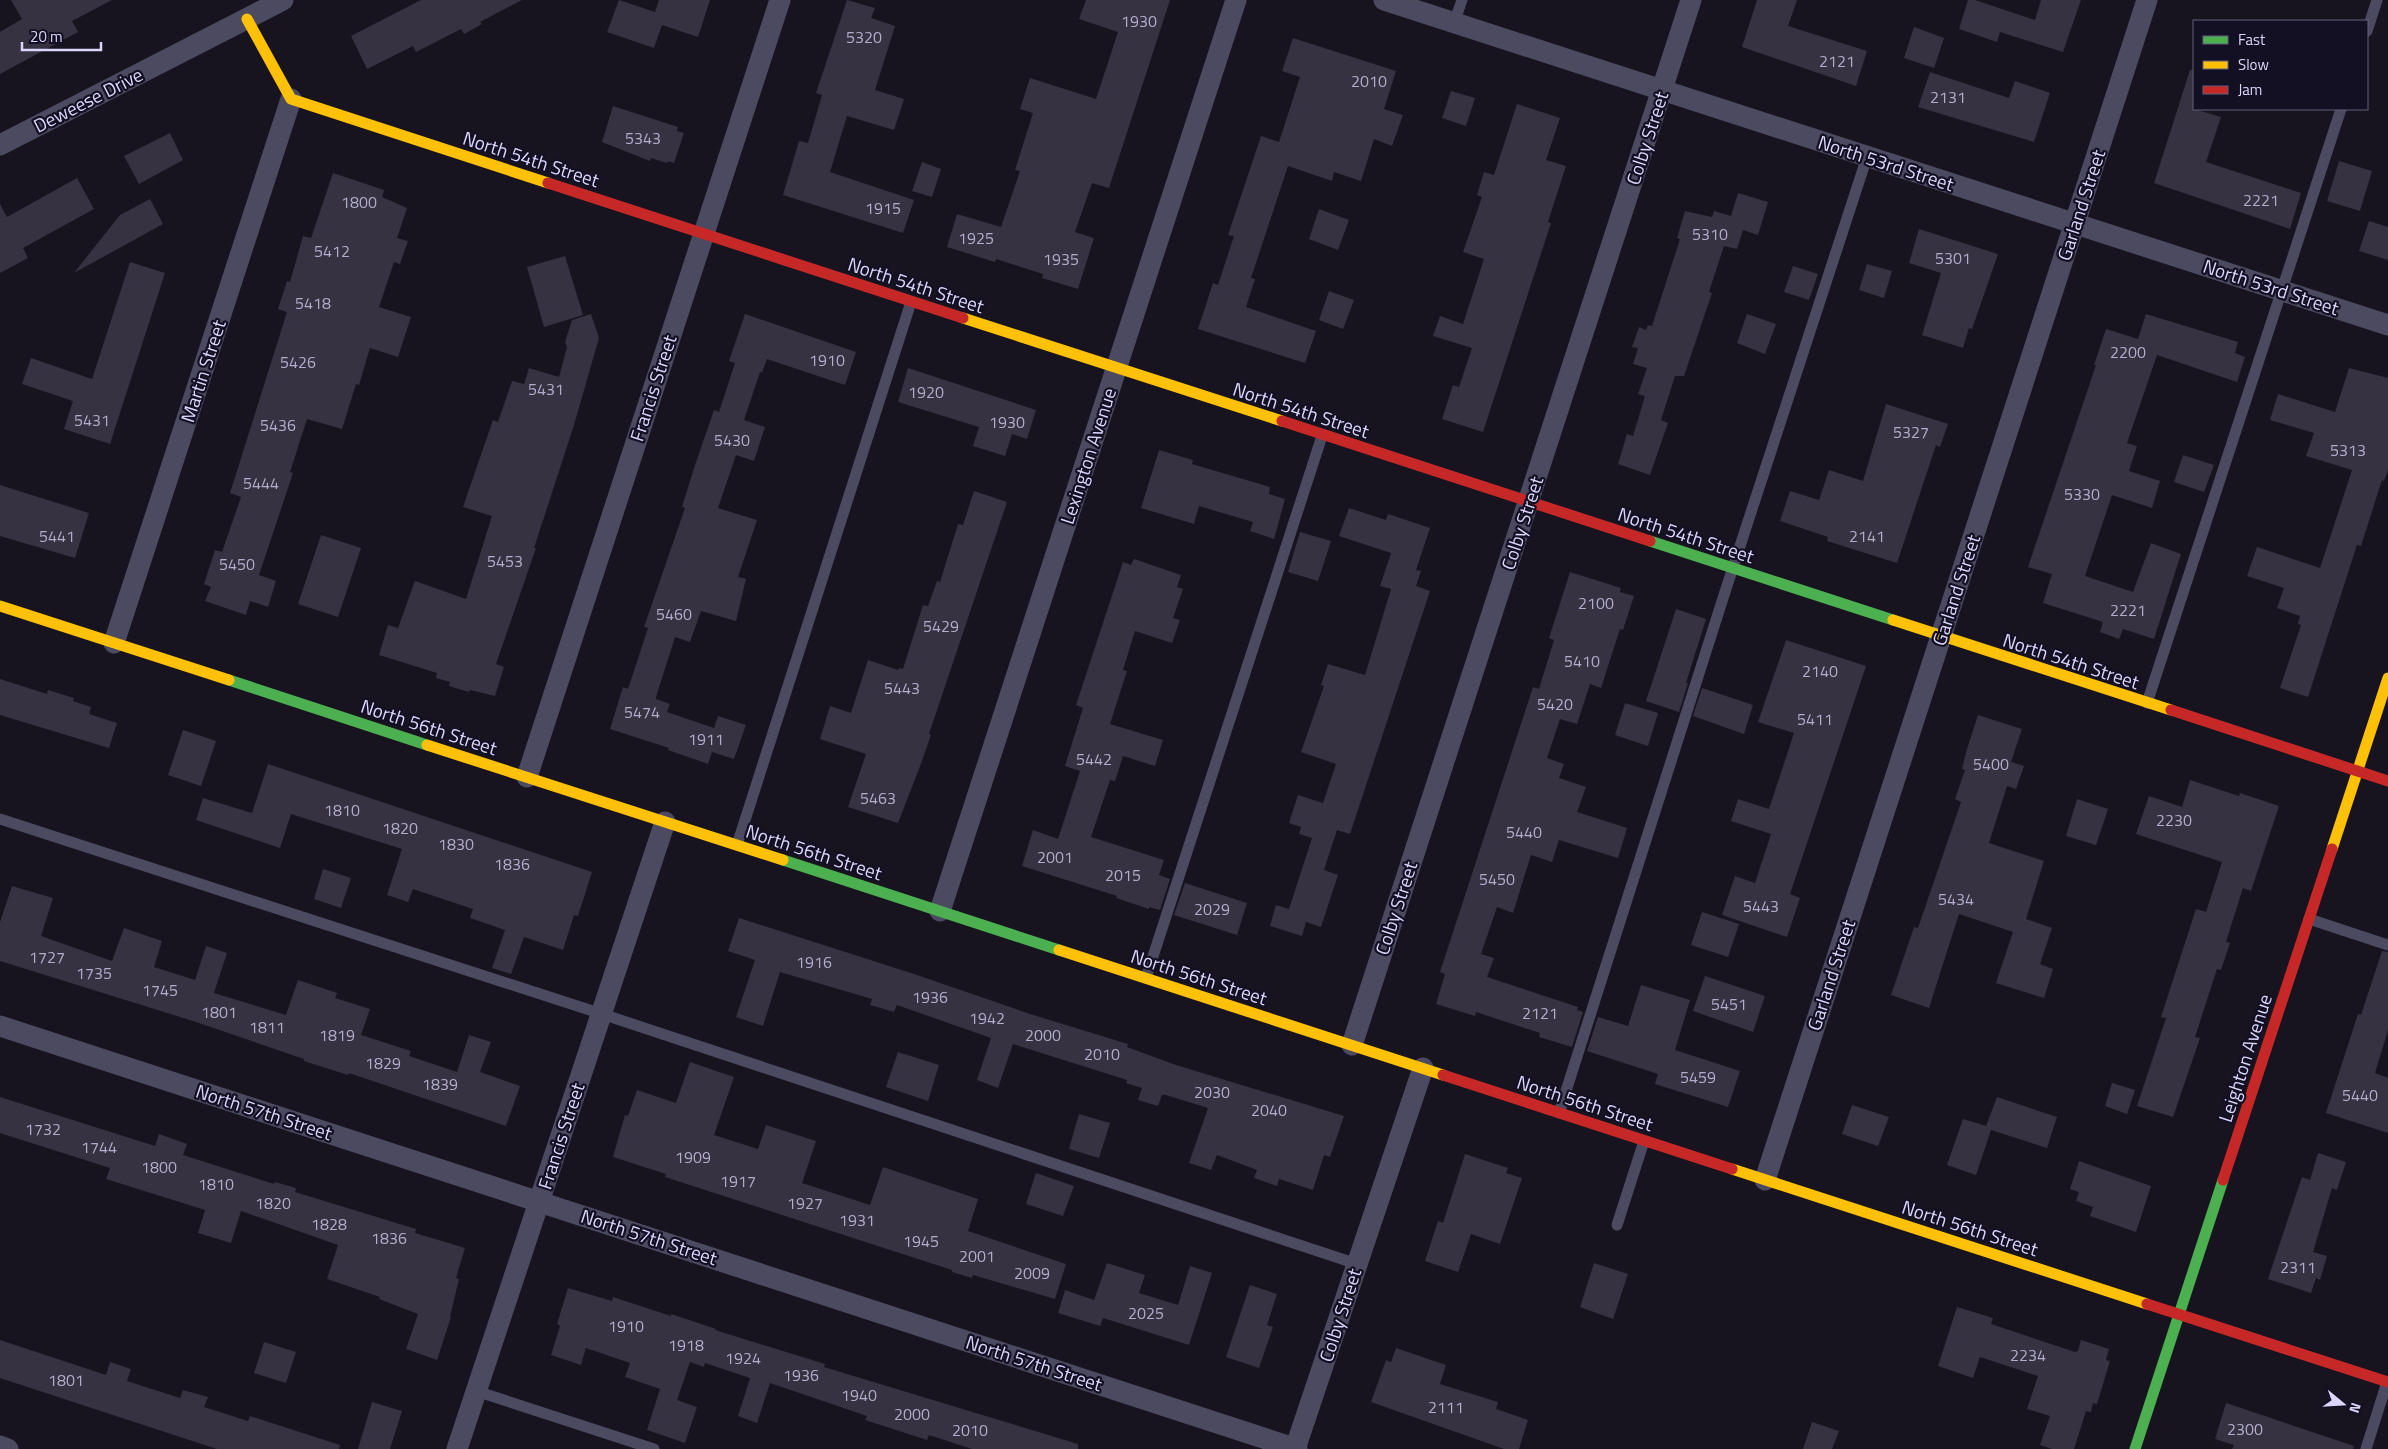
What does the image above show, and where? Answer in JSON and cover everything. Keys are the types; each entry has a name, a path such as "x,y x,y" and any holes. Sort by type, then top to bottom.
{"street":[{"name":"Deweese Drive","path":"0,145 283,0"},
{"name":"Francis Street","path":"527,777 780,0"},
{"name":"Lexington Avenue","path":"940,911 1236,0"},
{"name":"North 53rd Street","path":"1384,0 2388,325"},
{"name":"Colby Street","path":"1352,1045 1691,0"},
{"name":"Garland Street","path":"1765,1180 2147,0"},
{"path":"247,19 291,99"},
{"name":"North 54th Street","path":"291,99 2388,782"},
{"name":"Martin Street","path":"114,643 291,99"},
{"name":"North 56th Street","path":"0,606 2388,1382"},
{"name":"Leighton Avenue","path":"2135,1449 2388,678"},
{"name":"Francis Street","path":"457,1449 666,822"},
{"name":"North 57th Street","path":"0,1026 1296,1449"},
{"name":"Colby Street","path":"1296,1449 1423,1068"},
{"path":"0,1446 8,1449"}],"lane":[{"path":"1454,23 1462,0"},
{"path":"2368,28 2377,0"},
{"path":"2147,704 2342,110"},
{"path":"1559,1113 1732,568 1868,157"},
{"path":"737,845 911,302"},
{"path":"1146,978 1322,436"},
{"path":"0,818 602,1014 1357,1264"},
{"path":"2309,919 2388,945"},
{"path":"1617,1225 1644,1140"},
{"path":"2366,1449 2388,1382"},
{"path":"476,1391 654,1449"}],"building":[{"path":"11,0 112,0 72,21 78,32 0,74 0,32 22,19"},
{"path":"421,0 522,0 480,22 482,24 464,34 461,29 416,52 413,46 367,69 351,36"},
{"path":"619,0 655,12 659,0 710,0 698,37 662,25 654,48 607,32"},
{"path":"847,0 875,8 871,18 895,26 875,90 904,99 894,130 847,116 830,172 914,200 903,233 783,195 799,141 808,143 822,95 816,93"},
{"path":"1086,0 1170,0 1109,188 1092,183 1075,232 1094,238 1078,289 1042,278 1043,274 996,259 995,262 947,247 957,214 1001,227 1020,171 1015,170 1033,113 1020,109 1030,78 1096,99 1118,32 1079,19"},
{"path":"1757,0 1797,0 1788,26 1867,51 1856,86 1742,47"},
{"path":"1968,0 1975,0 2035,20 2041,0 2081,0 2063,52 2000,32 1997,42 1959,29"},
{"path":"1914,27 1944,38 1934,68 1904,58"},
{"path":"1293,38 1396,71 1384,109 1403,115 1392,146 1374,139 1361,181 1334,172 1332,181 1288,166 1251,278 1255,279 1246,307 1316,331 1305,363 1198,329 1213,283 1218,285 1234,236 1228,235 1261,136 1279,142 1300,77 1282,71"},
{"path":"2190,70 2193,70 2193,110 2221,117 2206,162 2301,193 2290,229 2154,183"},
{"path":"1930,72 2009,98 2015,81 2050,93 2034,142 1918,107"},
{"path":"1451,91 1475,98 1466,126 1442,118"},
{"path":"1517,104 1560,118 1546,160 1566,166 1548,222 1551,223 1483,432 1442,419 1453,385 1459,387 1472,348 1433,336 1440,316 1463,324 1484,259 1463,252 1482,197 1477,195 1484,172 1494,175"},
{"path":"613,106 678,127 677,131 684,133 674,163 651,158 650,161 602,142"},
{"path":"170,133 183,160 139,184 124,156"},
{"path":"2339,161 2372,171 2360,211 2327,201"},
{"path":"922,162 941,169 932,197 912,191"},
{"path":"333,173 384,190 382,197 407,208 397,238 408,241 400,264 394,262 379,307 411,317 398,357 370,348 359,385 356,384 342,429 307,419 290,472 293,473 259,575 276,581 268,607 250,601 246,615 205,601 211,587 204,584 215,550 222,552 241,497 230,493 287,312 278,309 287,281 290,282 303,236 311,238"},
{"path":"77,178 94,209 23,248 28,258 0,273 0,204 7,217"},
{"path":"1738,193 1768,202 1758,235 1743,230 1737,249 1724,246 1709,292 1712,293 1684,376 1675,376 1661,420 1668,423 1650,475 1618,464 1627,434 1633,436 1645,396 1638,394 1647,368 1633,364 1638,348 1632,347 1639,327 1646,330 1648,325 1652,326 1680,239 1677,238 1685,211 1712,217 1714,211 1731,216"},
{"path":"150,199 163,224 74,273 120,215"},
{"path":"1319,209 1349,220 1338,250 1309,239"},
{"path":"2369,221 2388,227 2388,260 2359,251"},
{"path":"1919,229 1998,254 1972,329 1969,328 1963,348 1922,335 1941,273 1909,263"},
{"path":"565,256 583,315 544,327 527,267"},
{"path":"130,262 165,273 110,444 64,429 73,401 22,384 31,358 92,379"},
{"path":"1867,264 1892,271 1884,298 1859,290"},
{"path":"1793,266 1818,274 1809,300 1784,292"},
{"path":"1329,291 1354,300 1343,329 1319,320"},
{"path":"591,314 599,338 574,425 534,548 536,548 496,664 504,667 495,696 470,690 469,692 449,686 450,682 436,678 437,673 379,655 388,625 398,628 415,581 466,599 492,516 463,507 493,420 498,422 512,381 524,384 529,368 559,377 567,347 565,342 572,320"},
{"path":"745,314 856,352 845,385 767,359 762,373 760,372 744,420 765,427 754,461 736,455 718,508 757,520 738,577 746,579 736,621 701,611 690,642 675,637 656,697 656,699 670,704 667,712 714,728 718,716 746,725 734,759 712,752 708,764 668,750 669,748 610,729 623,687 628,689 648,628 644,627 685,508 682,507 695,465 714,410 719,412 735,363 729,361"},
{"path":"1747,314 1776,324 1765,354 1737,343"},
{"path":"2146,314 2238,342 2235,353 2245,357 2237,382 2157,355 2127,443 2137,446 2129,471 2160,481 2152,508 2112,495 2085,576 2133,592 2151,543 2181,554 2154,639 2123,629 2119,639 2100,632 2103,622 2043,603 2052,574 2028,567 2096,365 2094,365 2106,329 2138,339"},
{"path":"908,368 1036,410 1027,439 1012,434 1005,456 973,446 979,427 898,402"},
{"path":"2349,368 2388,378 2388,470 2384,481 2382,480 2361,546 2357,545 2308,697 2280,688 2301,625 2298,624 2300,616 2277,608 2284,588 2247,576 2257,547 2320,568 2352,470 2306,456 2314,433 2270,420 2278,394 2335,412"},
{"path":"1886,404 1948,424 1940,447 1936,445 1897,563 1827,541 1828,537 1780,521 1790,491 1819,500 1829,470 1863,481"},
{"path":"1159,450 1193,460 1192,464 1270,487 1269,494 1285,499 1274,539 1250,531 1253,522 1199,506 1194,524 1141,508"},
{"path":"2183,455 2214,465 2204,492 2174,482"},
{"path":"0,485 89,513 75,558 0,536"},
{"path":"974,491 1007,502 929,734 931,735 898,823 848,807 866,754 820,739 830,706 851,713 868,660 898,670 899,668 903,669 923,605 928,606 937,581 940,582 958,524 963,525"},
{"path":"1349,508 1386,520 1388,514 1430,528 1416,570 1421,571 1416,586 1430,591 1350,834 1337,830 1324,870 1338,875 1321,927 1306,922 1302,936 1270,926 1276,905 1289,909 1312,838 1299,834 1301,827 1289,823 1298,795 1323,803 1336,764 1301,752 1324,686 1321,685 1328,664 1365,675 1391,589 1380,586 1391,553 1339,536"},
{"path":"1300,532 1331,541 1318,581 1288,572"},
{"path":"321,535 361,548 338,617 298,604"},
{"path":"1134,559 1181,575 1177,587 1183,589 1173,618 1180,620 1172,643 1135,631 1123,670 1127,671 1110,724 1163,740 1155,766 1123,756 1115,781 1110,780 1091,837 1164,860 1159,875 1170,879 1160,910 1149,907 1149,909 1116,898 1117,896 1022,866 1033,830 1058,839 1080,771 1065,766 1083,708 1076,705 1123,562 1131,565"},
{"path":"1570,572 1621,588 1620,592 1634,596 1623,630 1620,629 1601,688 1590,684 1577,724 1560,719 1547,758 1564,764 1559,778 1586,787 1577,812 1627,828 1618,858 1559,840 1552,862 1531,855 1513,913 1497,907 1481,954 1494,958 1487,977 1578,1007 1577,1010 1583,1012 1572,1047 1539,1037 1540,1033 1476,1012 1475,1016 1436,1004 1445,974 1440,972 1533,687 1539,689 1554,640 1549,638"},
{"path":"1676,609 1706,619 1679,712 1646,701"},
{"path":"1786,640 1866,666 1790,894 1800,898 1787,937 1722,915 1735,876 1755,883 1771,834 1731,821 1738,799 1769,809 1794,733 1758,722"},
{"path":"0,679 47,694 48,690 74,698 73,701 91,707 89,714 117,723 109,748 0,715"},
{"path":"1702,688 1753,705 1744,734 1693,716"},
{"path":"1625,703 1658,713 1648,746 1615,735"},
{"path":"1978,715 2022,729 2011,762 2024,766 2016,789 2007,786 1989,843 2044,861 2026,919 2052,928 2040,964 2053,969 2044,998 1996,983 2013,932 1959,914 1929,1008 1891,995 1914,927 1918,928 1961,802 1955,799 1965,770 1962,769 1966,752"},
{"path":"183,730 216,741 201,786 168,775"},
{"path":"268,764 592,872 578,916 574,915 563,950 524,937 511,974 492,968 505,930 470,918 473,909 413,889 408,902 387,895 402,849 291,814 280,848 196,820 203,798 252,813"},
{"path":"2190,780 2239,796 2240,793 2279,806 2251,891 2243,888 2226,942 2230,943 2221,970 2217,969 2195,1037 2200,1038 2173,1117 2137,1106 2166,1018 2161,1017 2196,909 2206,912 2222,862 2136,834 2149,796 2182,807"},
{"path":"2077,799 2108,809 2096,845 2066,836"},
{"path":"323,869 351,878 341,908 314,899"},
{"path":"1185,883 1247,903 1237,935 1174,915"},
{"path":"12,886 53,898 41,936 112,961 124,928 162,941 154,967 195,980 206,946 227,953 214,993 286,1015 298,980 337,993 335,998 370,1009 361,1035 411,1051 409,1056 457,1072 469,1035 491,1042 480,1072 520,1086 506,1126 349,1073 348,1075 304,1061 304,1059 193,1021 0,961 0,922"},
{"path":"1702,912 1739,924 1728,957 1691,945"},
{"path":"739,918 914,974 1030,1014 1128,1044 1127,1047 1176,1065 1344,1116 1330,1157 1324,1155 1313,1190 1279,1179 1277,1186 1254,1178 1257,1170 1217,1155 1211,1170 1189,1163 1208,1108 1166,1095 1162,1095 1158,1106 1138,1100 1142,1088 1126,1083 1127,1080 1013,1044 998,1088 977,1080 991,1038 897,1005 894,1012 870,1005 872,999 780,972 763,1026 736,1017 755,960 728,951"},
{"path":"2382,951 2388,952 2388,1030 2375,1073 2388,1078 2388,1133 2326,1113 2358,1014 2361,1015"},
{"path":"1705,976 1765,996 1753,1032 1693,1011"},
{"path":"1641,985 1690,1000 1675,1050 1740,1071 1728,1107 1655,1084 1658,1074 1587,1051 1598,1017 1628,1026"},
{"path":"898,1052 939,1065 928,1101 886,1087"},
{"path":"690,1062 734,1077 714,1135 758,1149 766,1125 816,1141 802,1183 870,1205 883,1167 978,1199 968,1231 1066,1264 1055,1299 973,1275 972,1278 952,1272 952,1270 665,1177 666,1174 613,1157 625,1115 628,1116 637,1090 676,1103"},
{"path":"2112,1083 2135,1090 2127,1114 2105,1106"},
{"path":"0,1097 155,1146 159,1134 187,1144 183,1155 274,1184 275,1182 296,1188 295,1192 416,1229 415,1233 465,1248 456,1278 459,1279 451,1317 437,1360 406,1349 418,1314 379,1299 380,1297 327,1279 338,1245 241,1211 231,1243 198,1233 205,1210 106,1179 110,1168 0,1133"},
{"path":"1997,1097 2057,1117 2047,1148 1991,1130 1976,1175 1947,1165 1963,1119 1986,1126"},
{"path":"1852,1105 1889,1117 1878,1146 1842,1134"},
{"path":"1079,1114 1110,1123 1099,1158 1069,1149"},
{"path":"2318,1153 2346,1162 2337,1190 2332,1188 2313,1252 2327,1256 2320,1280 2316,1278 2311,1293 2268,1279 2302,1177 2310,1180"},
{"path":"1465,1154 1508,1168 1506,1173 1522,1178 1500,1244 1471,1234 1458,1272 1425,1261 1438,1221 1443,1223"},
{"path":"2079,1161 2151,1186 2136,1232 2090,1216 2093,1207 2076,1201 2079,1192 2070,1189"},
{"path":"1036,1173 1074,1186 1063,1216 1026,1204"},
{"path":"1107,1263 1145,1275 1139,1293 1178,1305 1190,1266 1212,1273 1189,1345 1103,1318 1100,1326 1058,1313 1065,1290 1094,1300"},
{"path":"1594,1263 1628,1274 1613,1319 1580,1307"},
{"path":"1250,1285 1277,1294 1267,1325 1273,1327 1259,1368 1226,1357"},
{"path":"568,1288 612,1301 613,1297 671,1316 671,1314 715,1330 825,1364 824,1367 1078,1444 1078,1449 972,1449 929,1435 927,1440 865,1420 867,1416 770,1383 757,1423 738,1416 750,1378 705,1363 704,1367 690,1362 677,1400 697,1407 685,1443 647,1430 660,1389 625,1377 630,1363 586,1348 581,1365 551,1355 560,1326 557,1324"},
{"path":"1957,1307 1993,1318 1991,1324 2075,1352 2078,1351 2081,1340 2109,1349 2106,1360 2110,1361 2097,1404 2093,1403 2091,1412 2086,1411 2074,1449 2052,1449 2040,1445 2050,1416 2027,1409 2038,1376 1980,1357 1973,1378 1938,1366"},
{"path":"0,1340 106,1375 110,1362 131,1369 127,1381 180,1398 183,1390 208,1397 204,1407 248,1421 250,1416 340,1445 339,1449 217,1449 0,1378"},
{"path":"264,1342 296,1352 286,1383 254,1373"},
{"path":"1396,1348 1446,1365 1440,1384 1498,1402 1496,1409 1528,1420 1519,1449 1504,1449 1371,1402 1386,1360 1391,1362"},
{"path":"372,1402 402,1411 390,1449 358,1449"},
{"path":"2226,1403 2354,1446 2353,1449 2232,1449 2234,1445 2215,1439"},
{"path":"1812,1422 1839,1431 1832,1449 1803,1449"}],"traffic: fast":[{"path":"1650,541 1893,620"},
{"path":"229,680 427,745"},
{"path":"783,860 1059,950"},
{"path":"2135,1449 2223,1180"}],"traffic: slow":[{"path":"247,19 291,99 548,183"},
{"path":"963,318 1282,421"},
{"path":"0,606 229,680"},
{"path":"1893,620 2171,710"},
{"path":"2332,849 2388,678"},
{"path":"427,745 783,860"},
{"path":"1059,950 1443,1075"},
{"path":"1732,1169 2147,1304"}],"traffic: jam":[{"path":"548,183 963,318"},
{"path":"1282,421 1650,541"},
{"path":"2171,710 2388,781"},
{"path":"2223,1180 2332,849"},
{"path":"1443,1075 1732,1169"},
{"path":"2147,1304 2388,1382"}]}
